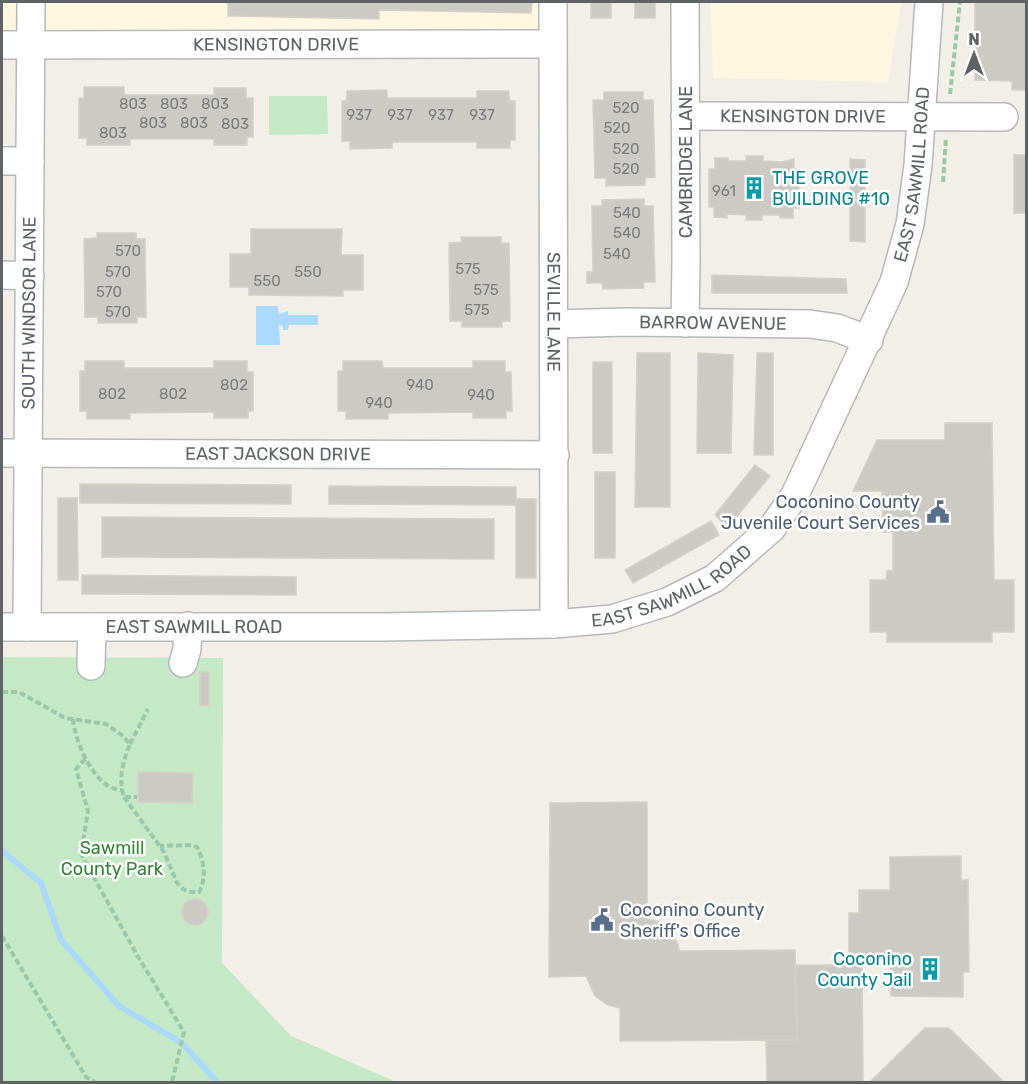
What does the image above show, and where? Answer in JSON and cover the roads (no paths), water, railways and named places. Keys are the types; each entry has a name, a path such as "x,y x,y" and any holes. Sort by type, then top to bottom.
{"street":[{"name":"SOUTH WINDSOR LANE","path":"14,627 28,453 31,2"},
{"name":"SEVILLE LANE","path":"553,2 554,624"},
{"name":"CAMBRIDGE LANE","path":"685,2 685,323"},
{"name":"EAST SAWMILL ROAD","path":"14,627 383,627 554,624 612,619 667,602 715,578 772,528 795,495 894,282 910,224 918,165 929,2"},
{"name":"KENSINGTON DRIVE","path":"2,45 552,44"},
{"name":"KENSINGTON DRIVE","path":"685,116 1005,117"},
{"path":"2,160 30,161"},
{"path":"2,275 30,276"},
{"name":"BARROW AVENUE","path":"555,324 810,324 837,328 869,340"},
{"name":"EAST JACKSON DRIVE","path":"2,453 555,454"},
{"path":"183,663 187,649 188,626"},
{"path":"92,627 92,666"}],"water":[{"path":"256,306 278,306 279,314 288,311 288,315 318,315 318,325 289,325 288,330 283,330 283,326 279,325 280,345 256,345"}],"waterway":[{"path":"2,851 41,883 61,940 119,1006 182,1043 217,1082"}],"place":[{"name":"THE GROVE BUILDING #10","path":"754,188"},
{"name":"Coconino County Juvenile Court Services","path":"938,512"},
{"name":"Coconino County Sheriff's Office","path":"602,920"},
{"name":"Coconino County Jail","path":"930,969"}],"park label":[{"name":"Sawmill County Park","path":"112,858"}]}
